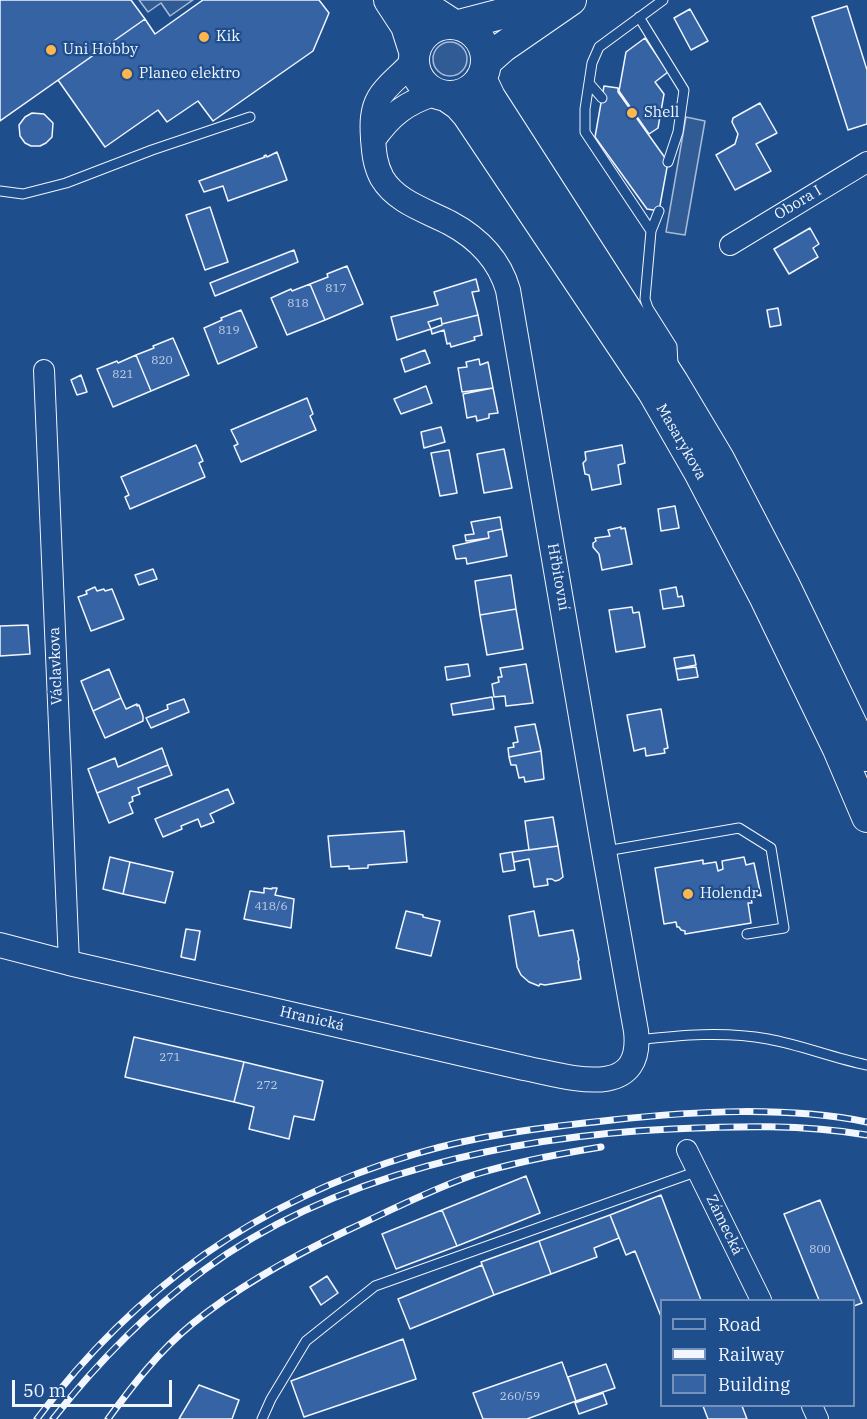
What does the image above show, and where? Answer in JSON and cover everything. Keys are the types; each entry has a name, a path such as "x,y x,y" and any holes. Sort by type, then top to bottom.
{"main road":[{"path":"389,0 406,26 414,56 415,71 420,81 427,88 441,95 456,96 475,86 483,70 503,47 571,0"},
{"path":"421,0 430,10 470,30 479,39 485,50 483,70"},
{"path":"414,56 418,42 432,28 505,13 532,0"},
{"name":"Masarykova","path":"483,70 496,106 673,382 719,459 867,818"},
{"name":"Masarykova","path":"441,95 459,105 467,114 653,392 699,472 775,591 867,756"}],"street":[{"name":"Hřbitovní","path":"414,56 379,97 373,116 374,154 383,180 390,188 417,208 467,234 481,245 504,275 513,313 637,1040 634,1059 623,1073"},
{"path":"373,140 397,111 416,101 441,95"},
{"name":"Obora I","path":"730,245 867,162"},
{"name":"Václavkova","path":"44,370 69,963"},
{"name":"Hranická","path":"0,945 69,963 564,1076 598,1080 615,1078 623,1073"},
{"name":"Zámecká","path":"687,1150 761,1299"}],"lane":[{"path":"651,231 630,193 605,156 585,132 585,109 592,63 599,47 663,0"},
{"path":"639,17 684,90 678,132 668,162"},
{"path":"589,83 602,98"},
{"path":"0,191 23,194 66,183 152,150 250,117"},
{"path":"659,211 651,231 645,299 648,308 672,346 673,382"},
{"path":"604,851 739,828 771,848 784,928 747,934"},
{"path":"637,1040 711,1033 750,1036 791,1044 831,1057 867,1065"},
{"path":"262,1419 271,1398 306,1341 375,1286 698,1171"}],"shaded area":[{"path":"139,0 193,0 170,16 161,3 148,12"},
{"path":"450,42 462,47 467,59 462,71 450,76 438,71 433,59 438,47"},
{"path":"686,117 705,121 685,235 666,232"}],"building":[{"name":"Uni Hobby","path":"0,0 131,0 145,19 0,121"},
{"path":"203,0 319,0 329,13 313,51 213,121 198,101 167,122 158,110 105,147 58,80 145,19 155,34"},
{"path":"847,6 867,70 867,124 848,130 812,17"},
{"path":"690,9 708,41 691,50 674,18"},
{"path":"645,38 668,72 655,82 664,94 658,128 649,134 619,91 626,52"},
{"path":"604,86 618,88 618,92 668,162 659,211 647,209 595,137"},
{"path":"760,103 777,133 756,144 771,171 735,190 716,155 735,144 738,134 732,122 733,118"},
{"path":"32,113 44,114 53,123 52,137 40,146 25,143 20,136 19,125 25,117"},
{"path":"277,152 287,180 228,201 223,186 204,192 199,181"},
{"path":"210,207 228,262 205,270 186,215"},
{"path":"810,228 819,244 813,248 818,257 789,274 774,249"},
{"path":"294,250 298,262 215,296 210,283"},
{"path":"347,266 363,304 325,320 310,284"},
{"path":"476,279 479,291 472,292 478,315 442,324 441,318 428,322 431,329 397,340 391,317 438,305 434,292"},
{"path":"310,284 325,320 287,335 271,298"},
{"path":"778,308 781,325 770,327 767,310"},
{"path":"241,310 257,347 218,364 204,328"},
{"path":"478,315 482,335 474,337 475,340 451,347 450,343 447,344 444,330 432,334 431,329 442,324"},
{"path":"173,338 189,375 151,391 136,355"},
{"path":"425,350 430,363 405,372 401,359"},
{"path":"136,355 151,391 113,407 97,369"},
{"path":"479,359 480,365 488,362 493,388 462,392 458,368 467,367 466,362"},
{"path":"81,375 87,392 77,395 71,380"},
{"path":"426,386 432,403 401,414 394,399"},
{"path":"493,388 498,413 489,414 489,418 477,421 476,416 467,418 463,394"},
{"path":"307,398 313,414 310,416 316,430 241,462 234,446 238,444 231,430"},
{"path":"441,427 445,442 424,448 421,432"},
{"path":"196,445 203,461 199,463 205,477 130,509 125,497 129,495 121,477"},
{"path":"622,445 625,463 618,465 621,484 592,490 589,475 585,474 583,463 586,460 585,452"},
{"path":"504,449 512,488 484,493 477,454"},
{"path":"449,450 457,493 440,496 431,453"},
{"path":"675,506 679,528 661,531 658,509"},
{"path":"500,517 502,529 488,532 489,538 466,541 465,535 474,534 471,522"},
{"path":"621,527 621,529 625,528 632,564 602,570 599,554 593,547 595,538 610,536 608,530"},
{"path":"502,529 507,556 467,564 466,558 456,559 453,546 489,538 488,532"},
{"path":"153,569 157,579 139,585 135,575"},
{"path":"511,575 516,609 480,615 475,581"},
{"path":"95,587 97,591 112,589 124,619 91,631 78,597 87,594 86,591"},
{"path":"676,587 678,597 682,596 684,606 663,609 660,590"},
{"path":"632,607 633,613 639,612 645,647 616,652 609,610"},
{"path":"516,609 523,649 487,655 480,615"},
{"path":"28,625 30,654 0,656 0,626"},
{"path":"694,655 696,665 676,669 674,658"},
{"path":"468,664 470,676 447,680 445,667"},
{"path":"526,664 533,703 506,706 505,696 494,697 492,684 499,682 498,677 502,677 500,668"},
{"path":"696,667 698,677 678,680 676,669"},
{"path":"109,669 121,698 93,711 81,681"},
{"path":"492,697 494,709 453,715 451,704"},
{"path":"121,698 126,709 139,705 143,721 105,738 93,711"},
{"path":"184,699 189,712 151,728 146,718 168,709 167,705"},
{"path":"661,709 668,748 664,749 665,753 646,756 645,748 634,751 627,715"},
{"path":"535,724 541,751 509,757 508,748 514,747 513,743 518,742 515,727"},
{"path":"162,748 168,765 97,793 88,769 115,758 118,767"},
{"path":"541,751 544,779 525,782 524,777 519,778 516,765 511,765 509,757"},
{"path":"168,765 172,775 138,788 140,794 132,797 133,801 129,803 133,813 109,823 97,793"},
{"path":"228,789 234,803 210,814 214,822 201,827 198,819 163,837 155,819"},
{"path":"553,817 558,846 529,850 525,821"},
{"path":"404,831 407,862 368,865 368,868 331,867 328,836"},
{"path":"558,846 563,877 555,881 547,879 548,885 534,887 529,859 514,862 512,852"},
{"path":"512,852 515,870 503,872 500,854"},
{"path":"110,857 130,862 123,894 103,889"},
{"path":"744,857 746,865 754,863 761,896 751,897 752,903 748,903 751,923 685,934 685,931 677,927 676,922 664,924 655,868 703,860 703,864 716,862 718,871 723,869 722,861"},
{"path":"130,862 173,872 165,903 123,894"},
{"path":"264,888 277,888 275,895 294,899 291,928 244,919 250,891 264,893"},
{"path":"406,911 440,921 431,956 396,948"},
{"path":"534,911 539,936 573,930 581,979 540,984 539,986 529,982 521,975 517,967 509,916"},
{"path":"186,929 200,931 195,960 181,957"},
{"path":"134,1037 244,1062 234,1102 125,1077"},
{"path":"244,1062 323,1081 314,1120 294,1116 289,1139 249,1129 254,1107 234,1102"},
{"path":"526,1176 540,1213 457,1246 442,1210"},
{"path":"661,1195 701,1299 660,1299 660,1314 635,1251 626,1255 610,1215"},
{"path":"820,1200 862,1303 855,1306 855,1299 819,1299 784,1214"},
{"path":"442,1210 457,1246 396,1269 382,1234"},
{"path":"610,1215 619,1238 594,1248 597,1257 551,1274 539,1241"},
{"path":"539,1241 551,1274 494,1295 481,1262"},
{"path":"482,1265 494,1295 410,1329 398,1299"},
{"path":"327,1276 338,1293 321,1305 310,1287"},
{"path":"403,1339 416,1379 304,1417 291,1381"},
{"path":"562,1362 576,1401 527,1419 483,1419 473,1393"},
{"path":"606,1364 615,1388 576,1401 568,1377"},
{"path":"199,1385 239,1400 232,1419 179,1419"},
{"path":"603,1393 607,1404 579,1414 575,1403"},
{"path":"703,1407 742,1407 747,1419 708,1419"}],"railway":[{"path":"37,1419 75,1372 115,1329 158,1290 204,1255 252,1224 303,1197 357,1174 439,1147 488,1137 643,1117 707,1112 772,1112 867,1122"},
{"path":"53,1419 124,1339 204,1270 255,1237 309,1208 367,1185 427,1166 489,1151 550,1140 612,1133 696,1128 770,1127 843,1131 867,1135"},
{"path":"108,1419 147,1369 180,1334 248,1284 287,1261 410,1201 473,1175 505,1166 601,1147"}],"place":[{"name":"Kik","path":"204,37"},
{"name":"Uni Hobby","path":"51,50"},
{"name":"Planeo elektro","path":"127,74"},
{"name":"Shell","path":"632,113"},
{"name":"Holendr","path":"688,894"}]}
